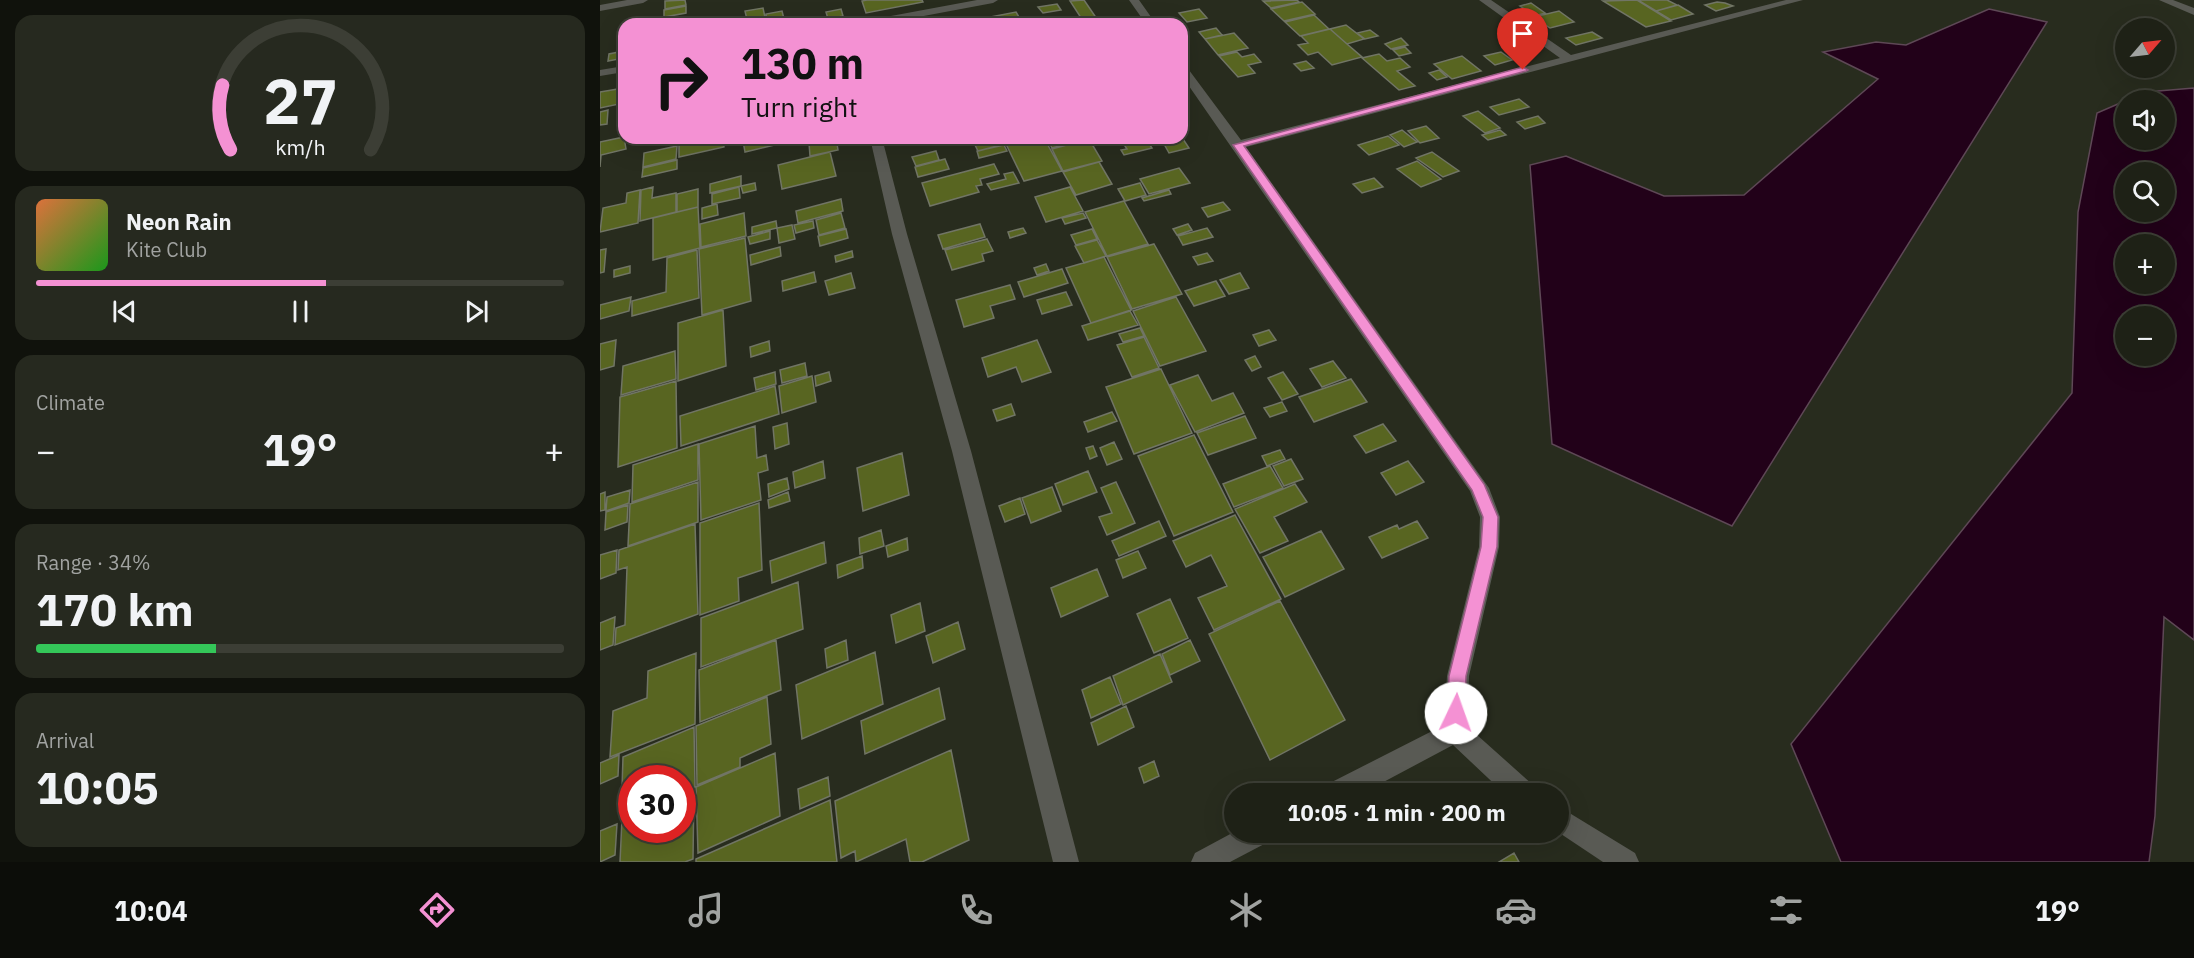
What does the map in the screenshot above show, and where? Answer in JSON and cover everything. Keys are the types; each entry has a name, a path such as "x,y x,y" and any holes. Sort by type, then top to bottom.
{"street":[{"path":"600,8 643,0"},
{"path":"896,18 993,0"},
{"path":"1134,0 1146,18"},
{"path":"1484,0 1567,58"},
{"path":"1238,145 1797,0"},
{"path":"2164,0 2194,12"},
{"path":"600,73 618,70"},
{"path":"1188,76 1479,488 1490,517 1489,547 1458,676 1455,731"},
{"path":"877,144 895,223 938,364 980,518 1066,862"},
{"path":"1356,783 1455,731"},
{"path":"1455,731 1512,783"},
{"path":"1569,825 1626,862"},
{"path":"1204,862 1240,843"}],"shaded area":[{"path":"1989,9 2047,22 1732,526 1552,444 1530,165 1566,156 1664,196 1744,195 1878,79 1823,52 1876,42 1906,45"},
{"path":"2194,88 2194,640 2164,617 2155,816 2149,862 1841,862 1791,744 2072,393 2078,212 2097,113 2115,105 2115,150 2175,150 2175,90 2170,90"}],"building":[{"path":"685,0 686,5 665,9 665,1"},
{"path":"922,0 923,2 866,13 862,1"},
{"path":"1084,0 1096,18 1081,18 1070,1"},
{"path":"1297,0 1299,2 1271,8 1263,1"},
{"path":"1637,0 1671,21 1646,27 1603,1"},
{"path":"1638,0 1667,0 1677,5 1656,11"},
{"path":"1302,2 1315,14 1284,21 1271,9"},
{"path":"1717,2 1733,6 1716,11 1705,5"},
{"path":"1531,3 1545,13 1535,16 1520,6"},
{"path":"1057,4 1061,10 1043,13 1038,7"},
{"path":"1678,5 1693,14 1671,20 1656,11"},
{"path":"686,6 686,13 664,17 664,10"},
{"path":"763,8 765,18 747,18 745,11"},
{"path":"841,9 843,16 828,18 826,12"},
{"path":"1199,9 1207,18 1188,22 1188,18 1183,18 1179,13"},
{"path":"782,11 784,18 766,18 766,14"},
{"path":"1559,11 1574,22 1550,28 1534,17"},
{"path":"1016,12 1020,18 985,18"},
{"path":"1314,15 1329,29 1300,36 1285,22"},
{"path":"1536,19 1544,24 1534,27 1525,21"},
{"path":"1346,25 1364,39 1347,44 1330,29"},
{"path":"1216,28 1222,35 1205,39 1199,32"},
{"path":"1330,29 1362,57 1332,65 1318,52 1308,55 1298,45 1308,43 1301,36"},
{"path":"1370,30 1378,36 1365,39 1357,33"},
{"path":"1592,32 1602,38 1576,45 1566,38"},
{"path":"1234,33 1248,48 1218,55 1205,39"},
{"path":"1401,38 1408,45 1391,49 1385,44"},
{"path":"1405,47 1411,53 1399,56 1393,50"},
{"path":"618,52 618,59 608,61 609,54"},
{"path":"1237,52 1242,57 1254,54 1261,62 1248,65 1255,73 1238,77 1219,56"},
{"path":"1501,52 1512,60 1495,65 1484,56"},
{"path":"1379,54 1387,61 1400,58 1410,67 1397,71 1415,86 1399,90 1362,58"},
{"path":"1462,56 1481,71 1452,79 1434,64"},
{"path":"1306,61 1314,68 1301,71 1294,64"},
{"path":"1439,70 1447,77 1437,80 1429,73"},
{"path":"618,89 618,104 600,108 600,92"},
{"path":"1519,99 1529,107 1499,115 1490,107"},
{"path":"608,110 607,124 600,125 600,112"},
{"path":"1478,111 1500,128 1485,133 1463,116"},
{"path":"1538,116 1545,123 1525,129 1517,122"},
{"path":"1426,126 1439,138 1420,143 1408,131"},
{"path":"1402,130 1417,142 1404,147 1390,135"},
{"path":"1500,130 1506,135 1488,140 1482,135"},
{"path":"1388,136 1399,145 1369,155 1358,145"},
{"path":"618,138 618,144 625,144 626,149 601,155 600,167 600,142"},
{"path":"679,144 724,144 724,147 679,157"},
{"path":"744,144 779,144 745,152"},
{"path":"809,144 837,144 838,150 810,156"},
{"path":"974,144 996,144 997,146 978,151"},
{"path":"1006,144 1047,144 1062,171 1024,181"},
{"path":"1050,144 1067,144 1052,148"},
{"path":"1070,144 1092,144 1102,161 1063,171 1052,149"},
{"path":"1124,144 1149,144 1152,148 1124,155 1121,150 1127,149"},
{"path":"1164,144 1186,144 1189,148 1169,153"},
{"path":"1004,145 1007,151 979,158 977,151"},
{"path":"677,146 676,159 643,167 644,153"},
{"path":"936,151 939,160 916,166 912,157"},
{"path":"830,152 836,176 782,189 778,165"},
{"path":"1432,152 1459,171 1443,177 1416,158"},
{"path":"945,159 949,169 918,177 915,167"},
{"path":"677,160 677,169 642,177 643,168"},
{"path":"1417,161 1441,179 1421,187 1397,169"},
{"path":"1099,162 1112,184 1076,195 1063,172"},
{"path":"994,164 999,174 980,179 982,185 976,186 979,192 930,206 922,183"},
{"path":"1179,168 1190,183 1149,194 1140,179"},
{"path":"1013,172 1019,183 991,190 987,184 1006,179 1004,174"},
{"path":"741,176 741,186 710,193 710,184"},
{"path":"1374,178 1383,187 1362,193 1353,184"},
{"path":"755,183 756,190 743,193 741,186"},
{"path":"1140,183 1146,195 1125,201 1118,189"},
{"path":"653,187 652,198 676,193 676,212 640,221 641,190"},
{"path":"739,187 740,198 712,204 712,194"},
{"path":"1070,187 1083,211 1046,222 1035,197"},
{"path":"698,189 698,207 677,212 677,194"},
{"path":"640,190 638,223 600,232 603,208 626,203 627,193"},
{"path":"1169,190 1171,194 1144,201 1142,198"},
{"path":"841,199 843,211 798,223 796,211"},
{"path":"1124,201 1148,244 1107,256 1085,212"},
{"path":"1223,202 1230,210 1208,217 1202,208"},
{"path":"717,204 718,215 702,219 702,208"},
{"path":"698,207 700,248 653,260 653,218"},
{"path":"744,213 746,236 701,247 700,224"},
{"path":"841,213 845,228 819,235 816,220"},
{"path":"1083,213 1086,218 1065,224 1062,218"},
{"path":"776,221 777,228 752,234 752,227"},
{"path":"813,221 814,228 796,233 794,225"},
{"path":"980,224 985,237 943,249 938,235"},
{"path":"1188,224 1192,230 1177,235 1173,229"},
{"path":"792,225 795,239 779,243 777,228"},
{"path":"1023,228 1026,233 1010,238 1008,232"},
{"path":"1207,228 1213,237 1183,245 1178,236"},
{"path":"846,229 848,238 820,246 818,236"},
{"path":"1092,229 1097,239 1076,245 1071,235"},
{"path":"770,231 770,239 750,244 748,237"},
{"path":"745,238 751,301 702,315 699,249"},
{"path":"987,239 993,251 982,254 984,261 952,270 945,250"},
{"path":"1097,240 1106,256 1084,263 1075,246"},
{"path":"1154,244 1182,294 1132,309 1107,257"},
{"path":"780,247 781,256 751,265 750,255"},
{"path":"606,249 604,272 600,273 600,250"},
{"path":"697,250 699,298 632,316 632,301 666,292 667,258"},
{"path":"852,251 853,257 836,262 835,256"},
{"path":"1207,253 1213,261 1198,265 1193,257"},
{"path":"1104,257 1131,310 1091,323 1066,268"},
{"path":"1046,264 1049,271 1037,275 1034,268"},
{"path":"630,266 630,273 614,277 614,270"},
{"path":"1062,269 1068,283 1024,297 1018,282"},
{"path":"814,272 816,282 783,291 782,281"},
{"path":"851,273 855,288 829,295 825,281"},
{"path":"1240,273 1249,288 1229,294 1220,280"},
{"path":"1216,281 1225,296 1194,306 1185,291"},
{"path":"1010,285 1015,299 990,306 994,318 964,327 956,300"},
{"path":"1066,292 1072,305 1042,314 1037,300"},
{"path":"631,297 629,311 600,319 600,305"},
{"path":"1176,297 1206,351 1160,366 1133,311"},
{"path":"723,310 726,366 678,381 678,323"},
{"path":"1130,311 1138,325 1088,340 1082,326"},
{"path":"1140,328 1144,336 1123,342 1119,334"},
{"path":"1269,330 1276,340 1259,346 1253,335"},
{"path":"1144,337 1159,368 1132,377 1117,345"},
{"path":"616,340 614,366 600,370 600,344"},
{"path":"1037,340 1051,372 1022,382 1016,367 988,377 982,358"},
{"path":"769,341 770,351 751,357 750,347"},
{"path":"675,351 676,379 621,395 623,366"},
{"path":"1255,356 1261,367 1252,371 1245,360"},
{"path":"1333,361 1346,378 1322,387 1310,369"},
{"path":"805,363 807,376 782,383 780,370"},
{"path":"1161,369 1192,433 1134,454 1106,387"},
{"path":"775,372 776,384 756,390 754,378"},
{"path":"829,372 831,381 816,386 815,376"},
{"path":"1283,372 1298,394 1282,400 1268,378"},
{"path":"1198,375 1212,401 1233,393 1244,413 1195,432 1170,385"},
{"path":"812,376 816,402 782,413 779,386"},
{"path":"1351,379 1367,402 1314,422 1299,397"},
{"path":"676,381 677,448 618,467 620,397"},
{"path":"775,386 779,414 681,446 680,416"},
{"path":"1282,402 1287,411 1270,417 1264,408"},
{"path":"1011,404 1015,415 997,421 993,410"},
{"path":"1112,412 1117,421 1088,432 1084,422"},
{"path":"1245,416 1256,438 1208,455 1197,433"},
{"path":"787,423 789,444 775,449 773,427"},
{"path":"1383,424 1396,441 1366,453 1354,436"},
{"path":"755,426 757,458 766,455 768,470 758,473 761,500 701,520 699,444"},
{"path":"1194,435 1233,512 1174,536 1138,456"},
{"path":"1114,442 1122,459 1107,465 1100,448"},
{"path":"698,444 698,480 632,502 633,465"},
{"path":"1093,446 1097,456 1090,459 1086,448"},
{"path":"1280,450 1285,459 1267,466 1262,456"},
{"path":"902,453 909,495 863,511 857,468"},
{"path":"1291,459 1303,479 1284,486 1273,466"},
{"path":"823,461 825,478 795,488 793,472"},
{"path":"1408,461 1424,482 1396,495 1381,473"},
{"path":"1270,466 1283,488 1234,507 1223,484"},
{"path":"1088,471 1097,492 1063,505 1055,484"},
{"path":"787,478 789,489 769,497 768,484"},
{"path":"698,482 698,522 628,546 630,504"},
{"path":"1116,482 1135,523 1107,535 1099,517 1112,513 1101,488"},
{"path":"1295,484 1307,502 1274,517 1288,541 1260,553 1235,509"},
{"path":"1052,487 1061,511 1031,523 1022,498"},
{"path":"630,490 629,503 606,511 607,497"},
{"path":"605,492 605,510 600,511 600,494"},
{"path":"788,492 790,501 769,508 768,500"},
{"path":"1020,498 1025,514 1005,522 999,506"},
{"path":"759,503 762,570 738,578 739,601 700,615 700,523"},
{"path":"628,505 627,522 605,530 606,512"},
{"path":"1235,515 1281,599 1214,630 1198,598 1227,586 1211,555 1186,567 1173,541"},
{"path":"1159,521 1166,536 1119,556 1112,541"},
{"path":"1417,521 1428,538 1382,558 1369,537 1397,525 1399,529"},
{"path":"695,524 698,614 615,645 616,628 625,625 627,567 618,570 619,550"},
{"path":"881,530 884,546 860,554 859,538"},
{"path":"1321,531 1344,569 1285,597 1263,557"},
{"path":"907,538 908,550 888,557 886,546"},
{"path":"824,542 826,563 772,583 770,561"},
{"path":"617,550 616,573 600,579 600,555"},
{"path":"1138,551 1146,568 1123,578 1116,560"},
{"path":"862,556 863,568 838,578 837,565"},
{"path":"1097,569 1108,596 1061,617 1051,588"},
{"path":"798,582 803,629 701,667 701,618"},
{"path":"1170,599 1188,638 1154,653 1137,614"},
{"path":"1280,601 1345,720 1270,760 1209,634"},
{"path":"920,603 925,631 896,643 891,615"},
{"path":"615,617 613,645 600,650 600,623"},
{"path":"958,622 965,649 933,663 926,636"},
{"path":"776,640 781,690 700,722 699,670"},
{"path":"846,640 848,660 827,668 825,649"},
{"path":"1190,640 1200,661 1170,675 1162,654"},
{"path":"875,652 883,704 802,739 796,685"},
{"path":"696,653 695,724 610,757 613,711 647,698 648,671"},
{"path":"1160,654 1172,682 1123,705 1113,676"},
{"path":"1110,677 1121,704 1091,718 1082,690"},
{"path":"939,688 945,719 865,754 861,721"},
{"path":"767,697 771,744 740,758 740,767 697,785 696,726"},
{"path":"1126,706 1134,727 1098,745 1091,723"},
{"path":"694,727 695,765 623,765 623,757"},
{"path":"951,750 969,840 922,862 910,862 906,839 856,862 855,851 841,858 835,801"},
{"path":"775,753 780,816 698,853 696,787"},
{"path":"619,755 618,776 600,784 600,763"},
{"path":"1154,761 1159,776 1144,783 1139,768"},
{"path":"828,777 830,796 800,809 798,789"},
{"path":"830,800 837,862 696,862 696,859"},
{"path":"617,824 615,855 600,862 600,831"},
{"path":"621,843 693,843 693,859 685,862 620,862"},
{"path":"1514,853 1519,862 1499,862"}],"route":[{"path":"1456,713 1458,676 1472,610 1489,547 1490,517 1479,488 1238,145 1523,70"}]}
